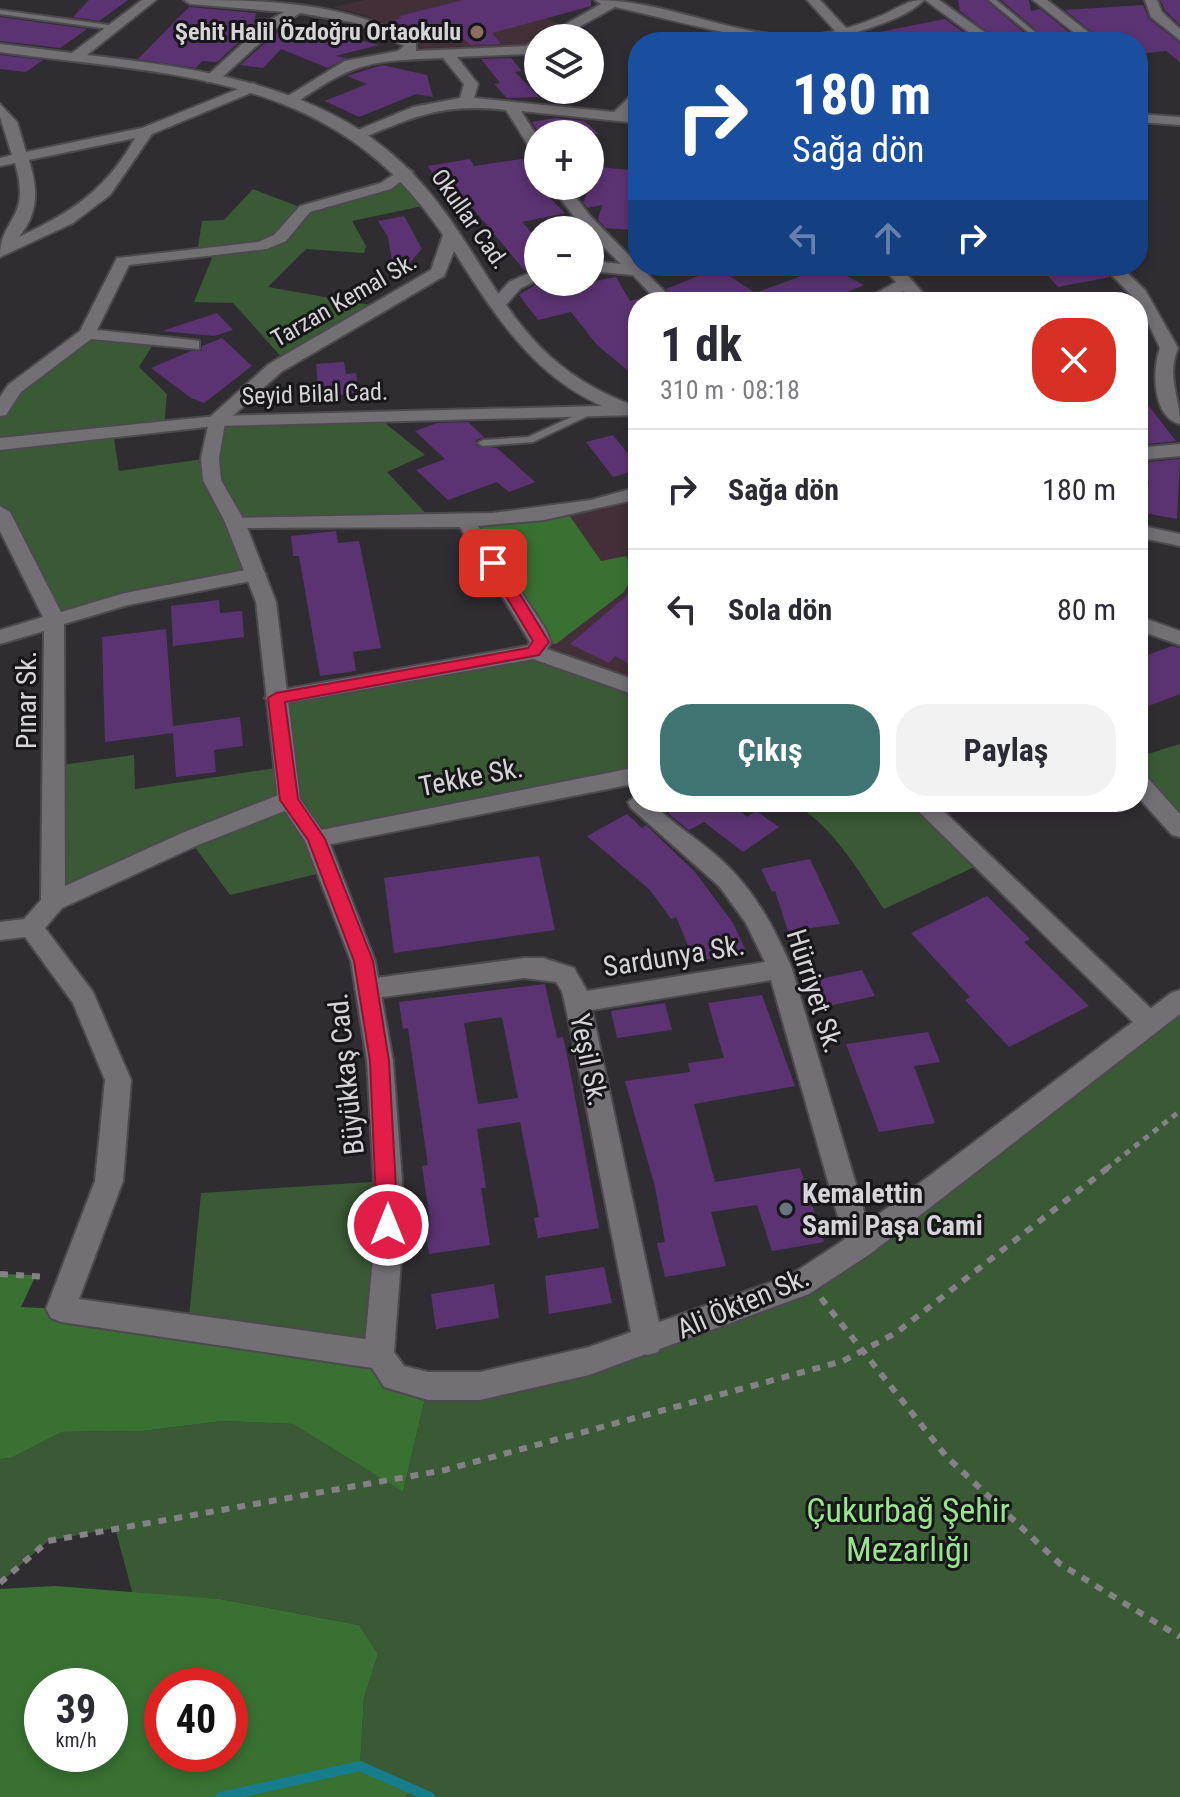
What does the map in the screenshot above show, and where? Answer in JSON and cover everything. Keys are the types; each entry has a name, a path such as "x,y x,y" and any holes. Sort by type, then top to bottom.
{"street":[{"path":"73,59 150,0"},
{"path":"190,0 301,7 333,7 355,2"},
{"path":"813,0 842,32"},
{"path":"859,32 918,0"},
{"path":"931,0 977,32"},
{"path":"1039,0 1081,32"},
{"path":"1151,0 1156,14 1180,36"},
{"path":"571,24 606,2 635,4 749,32"},
{"path":"212,79 270,26 301,7"},
{"path":"333,7 367,16 411,44 409,52 399,56"},
{"path":"733,32 737,30"},
{"name":"Okullar Cad.","path":"0,48 253,87 322,113 358,135 405,172 452,232 522,341 557,374 613,405 628,410"},
{"path":"291,100 334,70 356,62 524,48"},
{"path":"447,54 471,84 470,97 465,101"},
{"path":"0,162 146,131 253,87"},
{"path":"358,135 418,110 465,101 628,117"},
{"path":"510,104 524,127"},
{"path":"563,104 568,111"},
{"path":"619,115 628,105"},
{"path":"0,108 10,119 19,141 20,157 30,183 29,207 15,233 0,250"},
{"path":"1148,119 1180,121"},
{"path":"0,250 67,220 105,192 130,160 146,131"},
{"path":"1,406 14,389 87,334 123,261 261,246 280,238 305,209 386,186 405,172"},
{"path":"570,200 604,244 628,264"},
{"name":"Tarzan Kemal Sk.","path":"216,421 275,368 438,273 452,232"},
{"path":"604,267 628,269"},
{"path":"642,276 659,292"},
{"path":"653,276 653,285"},
{"path":"899,276 914,292"},
{"path":"1121,276 1137,292"},
{"path":"498,303 515,285 524,281"},
{"path":"890,292 906,284"},
{"path":"1148,308 1174,348 1161,365 1159,384 1180,419"},
{"path":"87,334 193,345"},
{"name":"Seyid Bilal Cad.","path":"0,444 216,421 628,412"},
{"path":"216,421 210,458 212,480 235,522 465,520 565,509 628,495"},
{"path":"1148,453 1180,450"},
{"name":"Pınar Sk.","path":"0,512 54,618 53,902"},
{"path":"465,520 535,628 541,642 534,652"},
{"name":"Büyükkaş Cad.","path":"235,522 256,574 272,636 276,698 289,800 316,839 363,961 368,989 380,1061 388,1181 388,1247 379,1355"},
{"path":"1148,533 1180,540"},
{"path":"0,637 54,618 125,599 256,574"},
{"path":"1148,627 1180,638"},
{"path":"276,698 534,652 628,685"},
{"name":"Tekke Sk.","path":"316,839 628,777"},
{"path":"1148,793 1180,829"},
{"path":"0,931 31,927 53,902 190,839 289,800"},
{"name":"Hürriyet Sk.","path":"647,812 713,863 746,899 766,932 780,969 860,1245"},
{"path":"930,812 1150,1023"},
{"path":"31,927 84,999 118,1080 109,1181 61,1309 379,1355"},
{"name":"Yeşil Sk.","path":"368,989 543,968 565,975 577,1003 648,1342"},
{"name":"Sardunya Sk.","path":"577,1003 780,969"},
{"name":"Ali Ökten Sk.","path":"379,1355 395,1377 428,1386 480,1386 589,1361 648,1342 807,1280 860,1245 1180,1000"}],"lane":[{"path":"992,0 1032,32"},
{"path":"0,12 116,28"},
{"path":"483,443 530,440 589,412"}],"path":[{"path":"0,1583 48,1541 445,1470 732,1394 843,1361 896,1333 1180,1111"},
{"path":"0,1274 72,1280"},
{"path":"807,1280 860,1352 946,1456 1060,1564 1180,1637"}],"shaded area":[{"name":"Şehit Halil Özdoğru Ortaokulu","path":"366,0 507,0 558,24 524,24 524,50 409,52 400,36 367,16 333,7"},
{"path":"628,495 628,685 534,652 565,509"}],"green space":[{"path":"405,172 432,204 352,221 366,246 364,253 306,249 268,287 381,307 286,362 233,303 194,302 214,253 197,254 202,221 224,220 253,189 305,209 345,199"},
{"path":"87,334 155,341 139,367 167,394 164,426 113,432 119,471 210,458 216,421 376,416 425,455 387,472 432,520 236,522 256,574 54,618 0,512 0,411 2,404"},
{"path":"565,509 601,561 626,556 628,584 624,592 556,644 541,642 465,520"},
{"path":"534,652 628,685 628,777 317,839 329,871 230,895 189,839 53,902 54,766 134,755 135,789 283,767 276,698"},
{"path":"1180,744 1180,829 1148,793 1148,754"},
{"path":"807,812 930,812 983,863 884,909 854,864"},
{"name":"Çukurbağ Şehir Mezarlığı","path":"1180,1000 1180,1797 399,1797 410,1788 360,1766 364,1698 378,1654 359,1625 220,1599 133,1595 115,1528 48,1541 0,1583 0,1459 11,1458 62,1432 142,1431 223,1421 293,1424 403,1492 428,1386 480,1386 799,1285"},
{"path":"388,1181 379,1355 188,1328 201,1193"},
{"path":"0,1274 36,1275 21,1307 61,1309 379,1355 428,1386 403,1492 293,1424 223,1421 142,1431 62,1432 11,1458 0,1459"},
{"path":"55,1586 220,1599 359,1625 378,1654 364,1698 360,1766 414,1790 403,1797 0,1797 0,1589"}],"building":[{"path":"89,0 128,0 99,21 73,17"},
{"path":"463,0 591,0 591,6 492,33 501,44 471,45 449,28 416,36 394,20 402,18 399,16"},
{"path":"958,0 986,0 1023,32 988,32 960,11"},
{"path":"1001,0 1029,0 1031,11 1040,9 1069,32 1038,32"},
{"path":"1160,0 1180,0 1180,25 1165,10"},
{"path":"1143,5 1149,19 1180,43 1180,62 1166,51 1148,53 1148,32 1092,32 1065,10"},
{"path":"189,7 256,13 254,22 261,22 217,62 202,61 196,68 138,59"},
{"path":"0,17 87,29 60,48 0,41"},
{"path":"945,19 963,32 879,32"},
{"path":"286,25 379,45 335,56 346,58 328,68 281,49 263,68 240,65"},
{"path":"0,55 43,60 26,72 0,69"},
{"path":"511,58 522,71 515,72 524,81 524,97 507,98 494,84 500,83 481,59"},
{"path":"382,65 427,75 433,97 416,94 359,117 325,101 367,84 347,76"},
{"path":"470,159 474,166 522,159 524,200 552,200 565,213 524,216 524,270 454,186 442,188 428,166"},
{"path":"604,167 628,170 628,230 606,228 604,216 599,216 602,205 587,208 584,200 604,200"},
{"path":"404,216 422,249 395,279 388,237 378,221"},
{"path":"698,276 730,276 754,292 669,292 666,289"},
{"path":"801,276 847,276 864,285 848,292 758,292"},
{"path":"1048,276 1110,277 1058,287"},
{"path":"616,277 628,298 628,371 597,345 571,312 538,320 519,295 524,292 524,296 604,296 604,279"},
{"path":"217,313 233,330 214,336 162,331"},
{"path":"222,338 252,366 204,403 191,398 151,368 191,351 201,351 202,346"},
{"path":"344,362 346,374 356,373 359,393 319,397 316,364"},
{"path":"1148,405 1176,441 1148,444"},
{"path":"468,422 484,437 476,440 476,446 497,448 535,482 509,492 497,482 448,500 416,470 445,459 415,431 437,423"},
{"path":"613,435 628,454 628,473 613,477 586,442"},
{"path":"1180,459 1177,519 1148,514 1148,462"},
{"path":"336,531 338,543 359,541 381,648 353,652 356,671 320,676 299,556 293,556 291,536"},
{"path":"628,595 628,663 615,656 609,663 570,644"},
{"path":"219,600 220,613 242,611 244,637 173,646 171,606"},
{"path":"166,629 173,726 240,717 243,746 214,750 216,772 176,777 173,733 105,742 102,637"},
{"path":"1173,646 1180,648 1180,694 1148,706 1148,655"},
{"path":"742,812 747,817 757,812 779,827 743,852 704,822 689,830 668,813"},
{"path":"627,814 642,828 646,825 695,872 733,923 746,951 695,962 676,917 671,919 650,890 587,836"},
{"path":"539,856 555,930 394,953 384,878"},
{"path":"810,859 840,924 788,931 775,891 772,892 761,869"},
{"path":"987,896 1030,939 1024,942 1089,1006 1009,1047 965,1000 970,997 911,933"},
{"path":"862,970 875,996 823,1007 811,981"},
{"path":"545,984 557,1038 563,1037 599,1228 538,1238 534,1218 539,1217 520,1122 477,1129 486,1188 481,1188 490,1245 429,1254 424,1222 430,1221 422,1166 428,1165 408,1028 403,1029 399,1002","holes":["502,1017 518,1098 478,1104 464,1023"]},
{"path":"762,995 795,1086 694,1104 715,1182 800,1168 824,1242 772,1251 757,1205 711,1212 726,1266 665,1277 657,1243 665,1242 655,1187 625,1081 690,1072 688,1063 724,1058 708,1003"},
{"path":"665,1003 672,1030 617,1038 611,1011"},
{"path":"928,1032 940,1062 914,1066 935,1123 879,1132 846,1044"},
{"path":"604,1267 612,1303 549,1314 545,1276"},
{"path":"494,1284 499,1318 436,1329 431,1294"}],"waterway":[{"path":"221,1797 360,1766 430,1797"}],"place":[{"name":"Şehit Halil Özdoğru Ortaokulu","path":"477,32"},
{"name":"Kemalettin Sami Paşa Cami","path":"786,1209"}],"route":[{"path":"388,1225 380,1061 363,961 316,839 289,800 276,698 534,652 541,642 535,628 493,563"}]}
